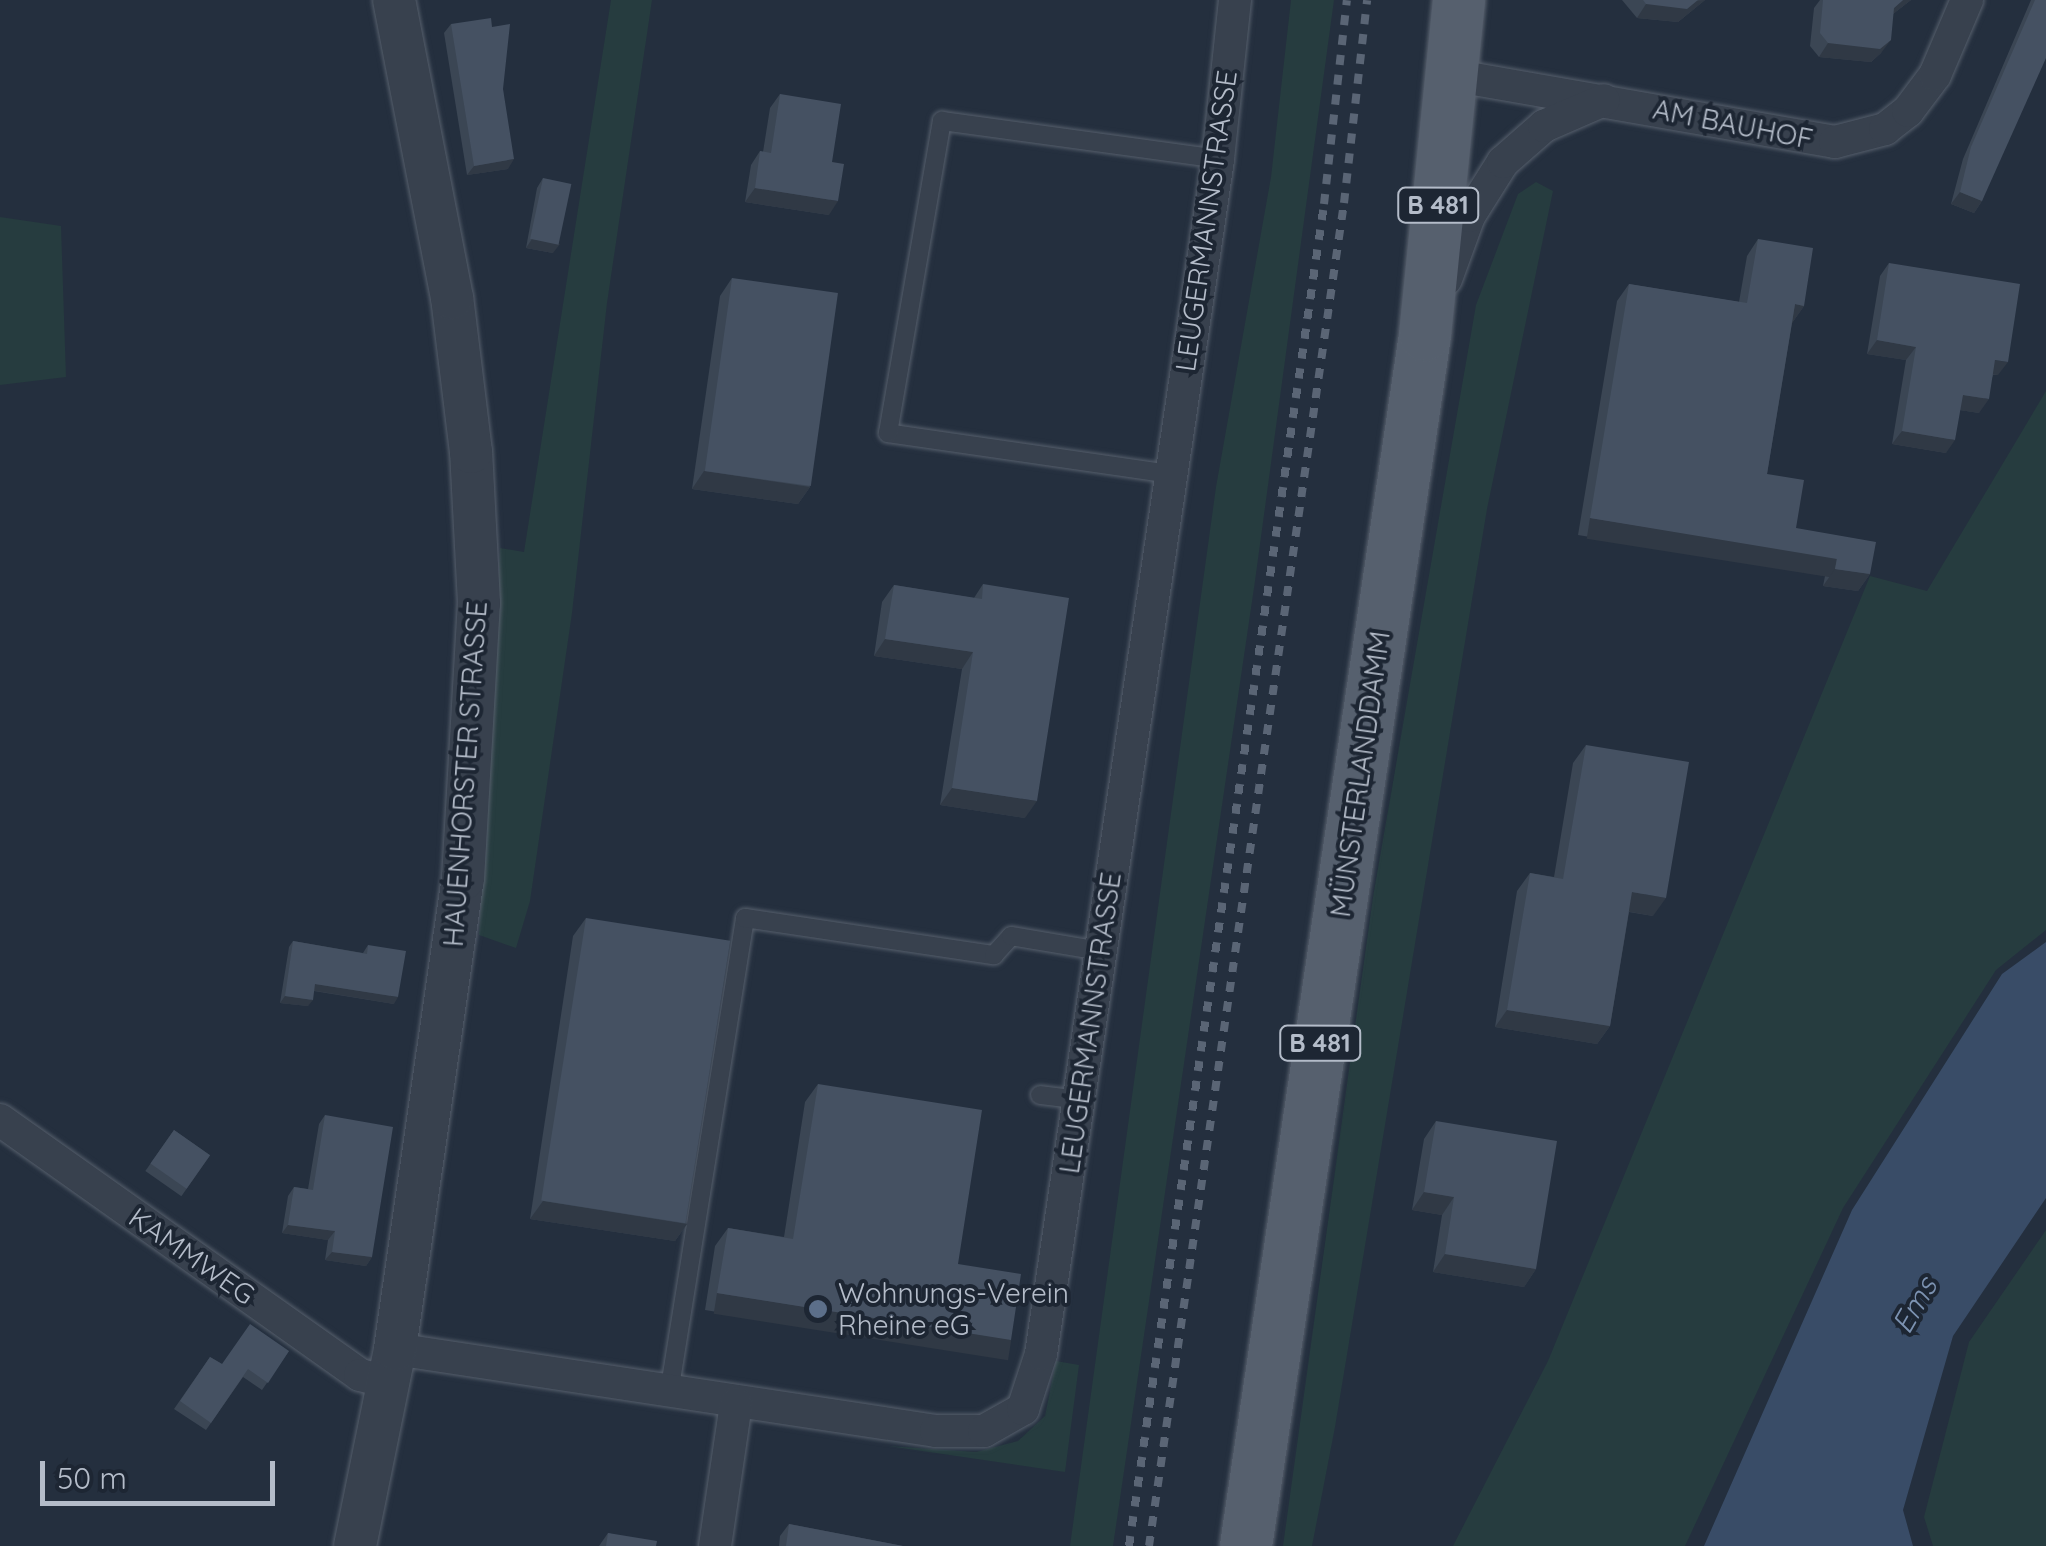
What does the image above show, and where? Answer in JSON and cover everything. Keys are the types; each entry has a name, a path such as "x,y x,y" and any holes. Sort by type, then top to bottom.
{"main road":[{"name":"MÜNSTERLANDDAMM","path":"1246,1546 1425,335 1459,0"}],"street":[{"name":"HAUENHORSTER STRASSE","path":"355,1546 392,1365 463,879 479,604 471,452 452,298 394,0"},
{"name":"LEUGERMANNSTRASSE","path":"392,1365 669,1393 961,1433 1005,1423 1023,1409 1042,1354 1218,159 1234,0"},
{"name":"AM BAUHOF","path":"1452,74 1809,141 1861,137 1884,129 1923,93 1968,0"},
{"path":"1425,335 1469,216 1504,162 1544,126 1604,100"},
{"name":"KAMMWEG","path":"0,1120 360,1375 392,1365"},
{"path":"715,1546 736,1404"}],"lane":[{"path":"1172,474 888,433 942,121 1218,159"},
{"path":"669,1393 745,918 994,955 1011,936 1101,950"},
{"path":"1040,1095 1079,1100"}],"green space":[{"path":"611,0 652,0 607,303 572,613 530,901 516,948 479,935 500,548 524,552"},
{"path":"1291,0 1334,0 1255,581 1113,1546 1070,1546 1216,487 1271,177"},
{"path":"1536,182 1553,191 1487,509 1335,1427 1312,1546 1283,1546 1373,897 1476,305 1518,194"},
{"path":"0,217 61,226 66,377 0,385"},
{"path":"2046,391 2046,930 1996,970 1843,1208 1685,1546 1453,1546 1548,1361 1870,576 1927,591"},
{"path":"2046,1230 2046,1546 1933,1546 1924,1517 1969,1342"},
{"path":"1056,1361 1079,1365 1065,1472 888,1446 976,1452 1018,1441 1045,1416"}],"water":[{"name":"Ems","path":"2046,942 2046,1198 1953,1336 1903,1510 1913,1546 1704,1546 1852,1210 2002,974"}],"building":[{"path":"1643,0 1698,0 1687,9 1646,4"},
{"path":"1823,0 1903,0 1894,8 1891,40 1880,49 1828,43 1820,33"},
{"path":"2035,0 2046,0 2046,58 1982,201 1960,192 1971,147"},
{"path":"491,18 492,27 510,24 503,89 514,159 474,166 451,24"},
{"path":"780,94 841,104 832,162 844,164 838,201 755,188 760,151 771,153"},
{"path":"543,178 571,184 558,245 530,239"},
{"path":"1758,239 1813,248 1804,306 1795,304 1767,474 1804,480 1796,528 1876,542 1870,574 1835,569 1837,559 1590,518 1629,284 1747,303"},
{"path":"1889,263 2020,284 2008,362 1995,360 1989,399 1963,395 1955,440 1902,431 1916,347 1877,340"},
{"path":"732,278 838,293 811,486 705,471"},
{"path":"983,584 1069,598 1037,801 952,788 973,652 885,639 894,585 982,599"},
{"path":"1586,745 1689,762 1666,898 1632,892 1610,1026 1507,1010 1530,873 1563,879"},
{"path":"586,918 730,941 685,1223 541,1200"},
{"path":"293,941 367,954 368,945 406,951 398,997 315,984 313,1000 285,996"},
{"path":"818,1084 982,1110 958,1264 1021,1274 1011,1340 717,1293 728,1228 793,1239"},
{"path":"325,1115 393,1127 372,1257 332,1252 335,1231 288,1225 294,1187 313,1190"},
{"path":"1436,1121 1557,1141 1536,1269 1445,1254 1454,1197 1424,1192"},
{"path":"174,1130 210,1155 187,1189 150,1164"},
{"path":"250,1324 289,1351 268,1383 248,1369 211,1423 180,1401 210,1357 222,1364"},
{"path":"789,1524 903,1546 786,1546"},
{"path":"608,1533 657,1541 656,1546 606,1546"}],"railway":[{"path":"1129,1546 1324,204 1347,0"},
{"path":"1149,1546 1344,203 1367,0"}],"place":[{"name":"Wohnungs-Verein Rheine eG","path":"818,1309"}]}
